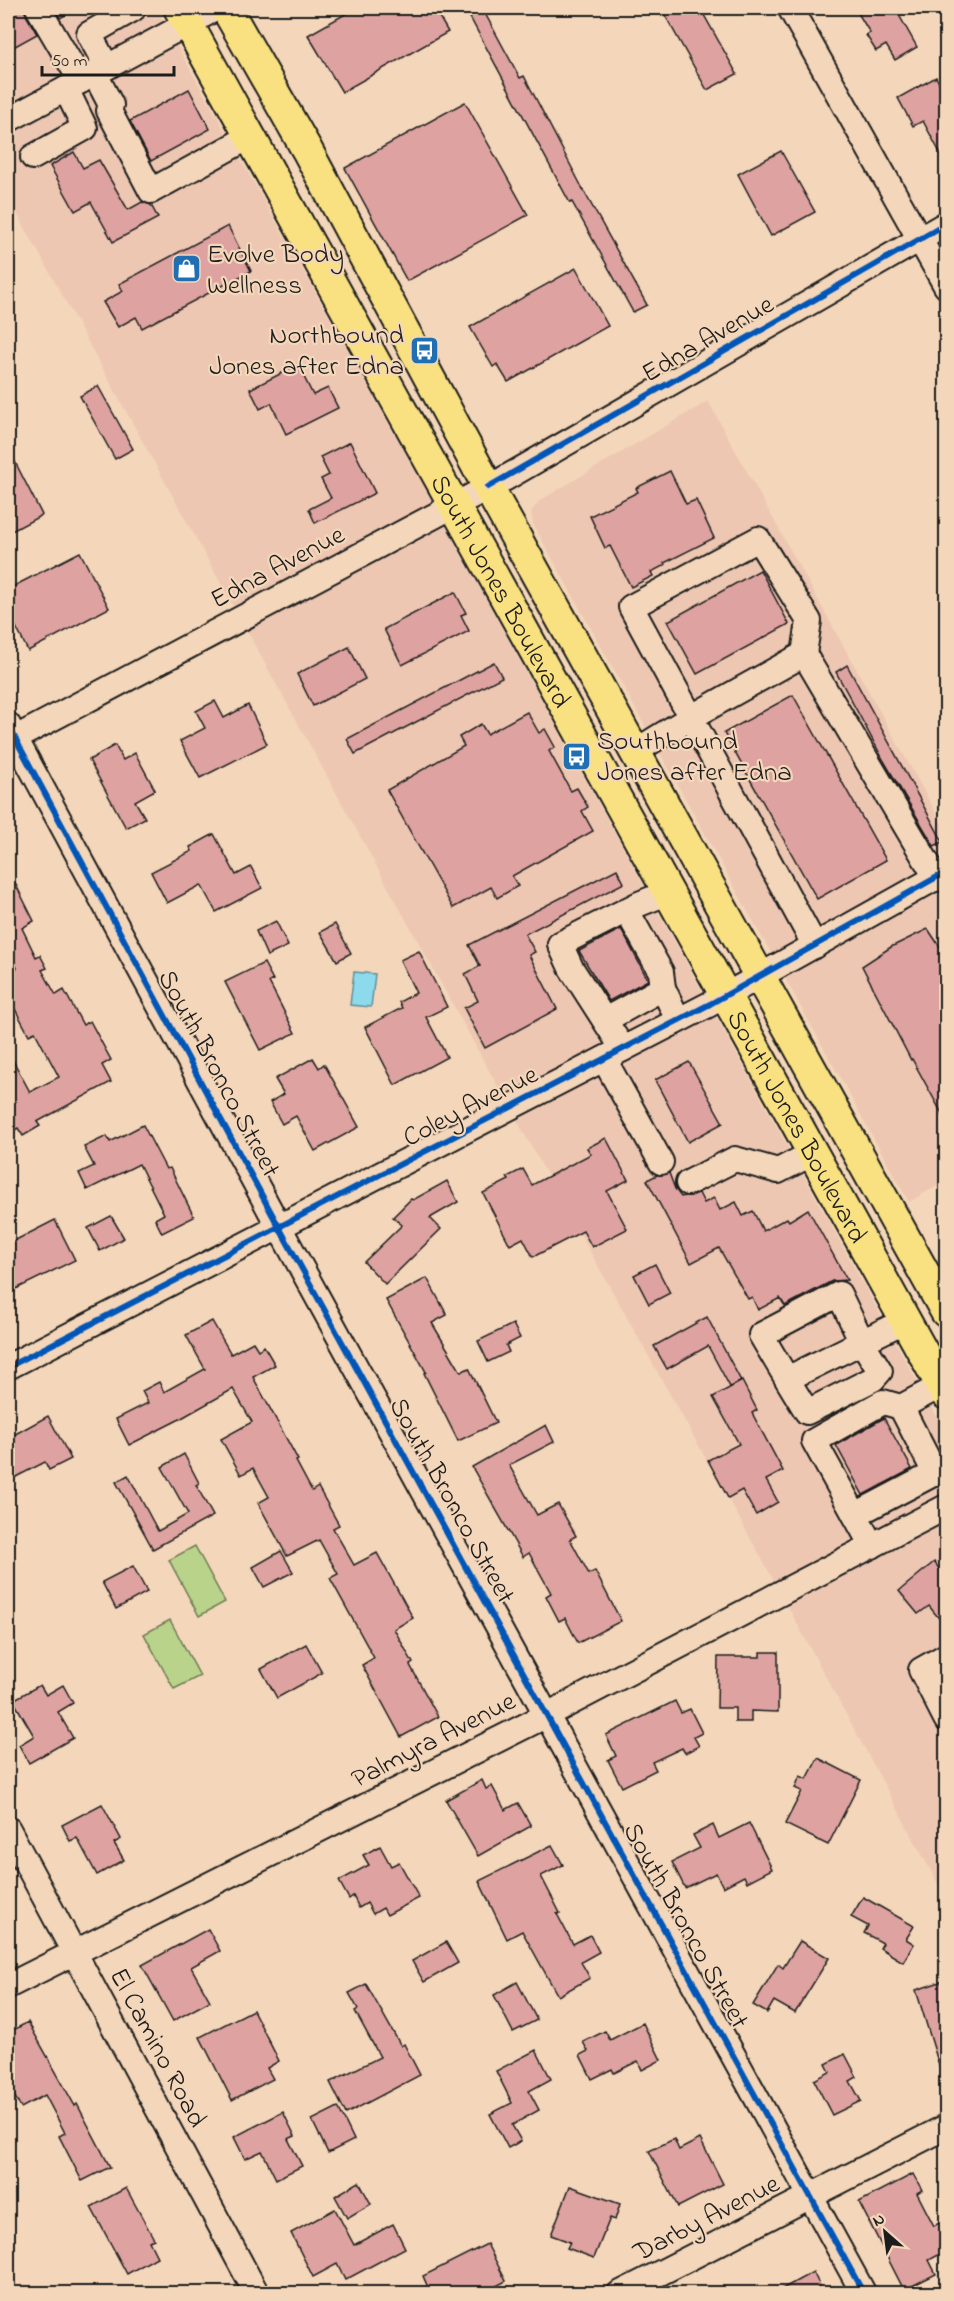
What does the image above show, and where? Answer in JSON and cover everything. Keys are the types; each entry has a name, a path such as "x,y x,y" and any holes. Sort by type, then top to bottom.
{"main road":[{"name":"South Jones Boulevard","path":"226,8 307,150 488,487 946,1312"},
{"name":"South Jones Boulevard","path":"183,15 944,1389"}],"street":[{"path":"38,8 87,78 111,105 109,111 151,191 251,136"},
{"path":"33,157 85,128 89,34 132,8"},
{"path":"8,120 87,78 183,15 217,8"},
{"path":"790,8 946,286"},
{"name":"Edna Avenue","path":"10,735 488,487 946,224"},
{"path":"815,946 631,607 758,539 809,621 804,654 942,875"},
{"path":"635,752 804,654"},
{"name":"South Bronco Street","path":"10,735 864,2294"},
{"name":"Coley Avenue","path":"8,1367 726,995 942,875"},
{"path":"661,1161 613,1054 605,1020 570,968 560,944 627,910 669,892"},
{"path":"627,910 661,972 663,988 678,1020"},
{"path":"605,1020 663,988"},
{"path":"688,1183 735,1159 778,1171 813,1153"},
{"path":"839,1294 862,1342 880,1371 873,1379 807,1412 787,1379 761,1335 839,1294"},
{"path":"787,1379 906,1320"},
{"path":"872,1546 814,1441 883,1402 901,1407 944,1389"},
{"path":"855,1515 935,1473 901,1407"},
{"name":"Palmyra Avenue","path":"8,1986 547,1715 946,1507"},
{"path":"946,1656 921,1670 946,1719"},
{"name":"El Camino Road","path":"8,1829 257,2294"},
{"name":"Darby Avenue","path":"619,2294 946,2127"}],"shaded area":[{"path":"8,8 156,8 415,470 946,1434 946,1899 767,1568 497,1085 8,197"},
{"path":"708,401 946,831 946,1181 909,1202 533,524 531,512 539,501"}],"green space":[{"path":"195,1546 225,1602 199,1616 169,1560"},
{"path":"170,1620 200,1676 174,1689 144,1634"}],"water":[{"path":"354,972 375,974 371,1007 350,1005"}],"building":[{"path":"8,8 24,8 37,34 8,50"},
{"path":"54,8 78,8 60,18"},
{"path":"356,8 434,8 448,32 342,92 308,35"},
{"path":"465,8 482,8 520,78 524,76 647,305 633,312 572,202 570,203"},
{"path":"661,8 700,8 737,74 707,90"},
{"path":"855,8 895,8 917,47 895,60 886,45 876,51 866,35 870,33"},
{"path":"936,77 946,96 946,164 923,121 913,126 898,98"},
{"path":"189,89 210,129 151,161 130,121"},
{"path":"465,102 528,215 407,281 345,168"},
{"path":"781,151 815,212 771,236 738,174"},
{"path":"74,152 83,168 99,160 128,210 142,202 151,205 158,218 113,242 91,202 75,211 50,166"},
{"path":"228,226 251,271 142,328 136,317 118,327 103,302 123,291 119,284"},
{"path":"576,268 608,326 508,382 497,364 493,367 470,327"},
{"path":"298,365 313,395 328,388 338,408 286,434 271,403 260,409 250,389"},
{"path":"98,386 133,449 115,459 80,396"},
{"path":"350,442 375,493 315,523 309,509 331,498 321,479 329,475 320,457"},
{"path":"8,448 42,515 8,533"},
{"path":"670,471 686,504 696,500 714,538 664,563 665,565 651,572 653,576 631,587 610,546 605,548 590,516 638,492 636,488"},
{"path":"80,552 109,608 28,651 8,611 8,589"},
{"path":"760,570 789,624 697,674 668,621"},
{"path":"455,592 466,613 461,615 469,631 402,665 384,629"},
{"path":"349,647 365,679 313,706 297,674"},
{"path":"494,662 502,677 355,754 347,739"},
{"path":"847,665 943,842 934,846 884,761 836,672"},
{"path":"793,695 886,860 817,899 724,733"},
{"path":"215,701 224,718 248,705 267,744 200,778 180,741 205,728 196,711"},
{"path":"527,712 539,733 545,729 555,747 549,751 571,791 577,788 588,807 582,811 593,831 512,876 518,886 497,898 491,887 453,908 387,790 464,746 459,737 481,724 487,734"},
{"path":"115,745 123,760 135,753 155,790 135,801 145,818 126,828 89,760"},
{"path":"214,834 236,875 251,867 262,888 216,912 201,885 167,903 151,872 192,851 190,847"},
{"path":"8,869 34,921 22,928 36,957 40,955 47,968 42,970 56,995 64,990 83,1025 90,1021 111,1060 102,1065 111,1082 37,1122 40,1126 23,1136 18,1128 8,1134 8,1051 30,1092 59,1077 35,1032 29,1035 8,996 8,991 13,988 8,979 8,973 17,968 8,949"},
{"path":"617,869 624,883 525,934 535,952 529,955 557,1009 485,1048 464,1008 478,1001 465,974 480,966 469,945"},
{"path":"276,921 288,946 267,956 256,931"},
{"path":"335,924 351,953 337,961 320,932"},
{"path":"621,929 648,980 609,1001 579,951"},
{"path":"928,929 946,956 946,1121 862,966 891,947"},
{"path":"419,951 447,1007 426,1017 447,1057 395,1085 365,1027 402,1008 399,1002 416,993 400,960"},
{"path":"264,963 273,980 269,982 295,1033 260,1050 225,982"},
{"path":"313,1058 319,1068 324,1064 359,1127 315,1151 296,1116 282,1124 270,1102 284,1094 275,1079"},
{"path":"689,1062 723,1123 688,1142 655,1080"},
{"path":"143,1125 166,1169 170,1168 194,1217 162,1233 155,1219 164,1214 139,1164 87,1190 79,1173 94,1166 84,1147 107,1136 110,1142"},
{"path":"606,1138 628,1180 607,1191 627,1229 592,1247 583,1231 533,1257 523,1238 510,1245 483,1193 509,1180 507,1177 523,1169 532,1185 591,1154 587,1148"},
{"path":"669,1173 681,1197 699,1193 704,1203 714,1198 720,1210 736,1202 743,1216 753,1211 763,1231 787,1218 789,1221 808,1209 847,1280 832,1281 785,1306 780,1298 758,1310 752,1297 748,1299 719,1248 691,1263 647,1180"},
{"path":"447,1181 458,1202 430,1218 441,1229 385,1284 364,1262 402,1225 393,1217 411,1199"},
{"path":"111,1216 124,1238 100,1251 88,1228"},
{"path":"55,1220 75,1260 14,1290 8,1276 8,1244"},
{"path":"655,1264 670,1293 649,1304 634,1275"},
{"path":"427,1278 447,1315 432,1323 461,1372 469,1368 496,1423 458,1441 424,1373 426,1372 386,1300"},
{"path":"707,1317 741,1381 730,1387 708,1346 667,1369 654,1346"},
{"path":"212,1321 231,1354 253,1342 258,1350 264,1346 275,1365 253,1377 298,1460 296,1461 312,1491 318,1487 339,1525 333,1528 354,1565 377,1553 413,1618 394,1629 438,1717 401,1737 362,1665 374,1658 330,1578 338,1574 319,1540 287,1556 258,1503 269,1497 253,1468 241,1475 221,1439 252,1422 233,1389 129,1445 116,1419 148,1403 142,1391 159,1382 164,1392 205,1369 186,1335"},
{"path":"513,1324 520,1338 506,1345 509,1352 488,1362 478,1341"},
{"path":"742,1381 757,1410 752,1413 783,1471 766,1480 778,1502 756,1515 742,1490 728,1498 708,1460 739,1444 713,1397"},
{"path":"48,1416 71,1459 49,1470 45,1462 14,1478 8,1465 8,1438"},
{"path":"884,1418 912,1469 863,1495 836,1445"},
{"path":"546,1425 554,1442 509,1465 537,1515 558,1504 576,1536 570,1539 589,1574 595,1571 621,1621 578,1643 565,1618 559,1621 546,1596 551,1593 529,1553 523,1557 472,1467"},
{"path":"184,1454 199,1483 196,1485 213,1516 153,1549 116,1482 128,1475 158,1531 188,1514 162,1467"},
{"path":"281,1551 293,1572 264,1587 253,1567"},
{"path":"934,1562 946,1577 946,1627 929,1606 918,1614 899,1591"},
{"path":"133,1566 147,1592 116,1609 102,1582"},
{"path":"306,1644 322,1673 277,1698 261,1669"},
{"path":"760,1652 778,1652 778,1712 751,1711 751,1722 735,1722 735,1708 717,1708 718,1657 760,1657"},
{"path":"40,1685 46,1695 63,1685 73,1703 58,1712 73,1738 29,1763 19,1745 34,1736 13,1700"},
{"path":"675,1701 681,1713 690,1709 702,1733 694,1737 699,1746 685,1753 682,1748 652,1762 656,1770 622,1787 608,1760 616,1756 606,1735"},
{"path":"818,1758 861,1780 828,1845 785,1824 802,1791 795,1788 800,1776 807,1779"},
{"path":"482,1780 486,1789 492,1786 505,1810 518,1803 531,1826 478,1856 446,1800"},
{"path":"102,1804 121,1839 114,1843 124,1860 97,1875 77,1838 70,1841 62,1825"},
{"path":"749,1823 772,1869 747,1882 744,1876 723,1887 716,1873 685,1888 672,1862 700,1848 693,1835 713,1825 719,1838"},
{"path":"552,1845 563,1865 541,1876 560,1913 557,1914 573,1944 590,1935 599,1952 581,1962 590,1978 558,1996 522,1931 507,1939 479,1881"},
{"path":"380,1846 391,1866 399,1862 419,1898 387,1915 383,1908 373,1914 367,1903 359,1908 353,1896 349,1899 339,1881 369,1865 363,1855"},
{"path":"863,1897 914,1926 906,1939 914,1944 903,1962 880,1948 883,1943 864,1933 868,1926 851,1917"},
{"path":"208,1929 220,1951 191,1967 210,2001 173,2021 142,1965"},
{"path":"800,1941 829,1958 795,2013 774,2001 767,2013 753,2005 778,1964 783,1968"},
{"path":"446,1942 458,1963 424,1982 412,1961"},
{"path":"946,1980 946,2077 943,2078 916,1990"},
{"path":"517,1982 537,2020 513,2032 494,1995"},
{"path":"366,1984 401,2046 404,2044 420,2075 346,2114 330,2082 380,2057 355,2011 358,2009 349,1993"},
{"path":"253,2010 279,2061 267,2068 273,2079 232,2100 200,2037"},
{"path":"28,2022 75,2106 77,2104 110,2167 82,2181 59,2136 65,2133 45,2095 21,2108 8,2084 8,2033"},
{"path":"643,2023 661,2060 642,2070 638,2061 614,2073 612,2069 592,2079 580,2055 588,2051 583,2042 605,2031 610,2040"},
{"path":"536,2050 551,2079 529,2091 539,2110 512,2125 521,2141 508,2148 490,2114 512,2103 496,2071"},
{"path":"845,2054 857,2077 850,2081 861,2101 832,2115 814,2080 830,2072 826,2064"},
{"path":"338,2107 354,2140 328,2153 312,2120"},
{"path":"283,2112 295,2136 288,2139 302,2166 276,2179 262,2151 245,2159 234,2137"},
{"path":"674,2139 679,2150 700,2139 723,2184 678,2207 649,2151"},
{"path":"913,2174 922,2190 917,2193 934,2226 939,2223 946,2238 946,2251 929,2260 936,2274 904,2290 859,2202"},
{"path":"359,2182 371,2204 347,2218 335,2196"},
{"path":"570,2186 620,2204 615,2220 610,2218 594,2258 567,2248 570,2242 551,2235"},
{"path":"126,2188 154,2239 149,2241 157,2257 127,2274 91,2207"},
{"path":"335,2209 354,2245 393,2224 405,2248 345,2280 337,2264 313,2277 291,2233"},
{"path":"487,2244 506,2281 481,2294 431,2294 423,2276"},
{"path":"813,2272 824,2294 773,2294"}],"cycle path":[{"path":"488,487 946,224"},
{"path":"8,725 279,1227 864,2294"},
{"path":"8,1367 710,1004 946,872"}],"place":[{"name":"Evolve Body Wellness","path":"186,269"},
{"name":"Northbound Jones after Edna","path":"425,350"},
{"name":"Southbound Jones after Edna","path":"576,756"}]}
